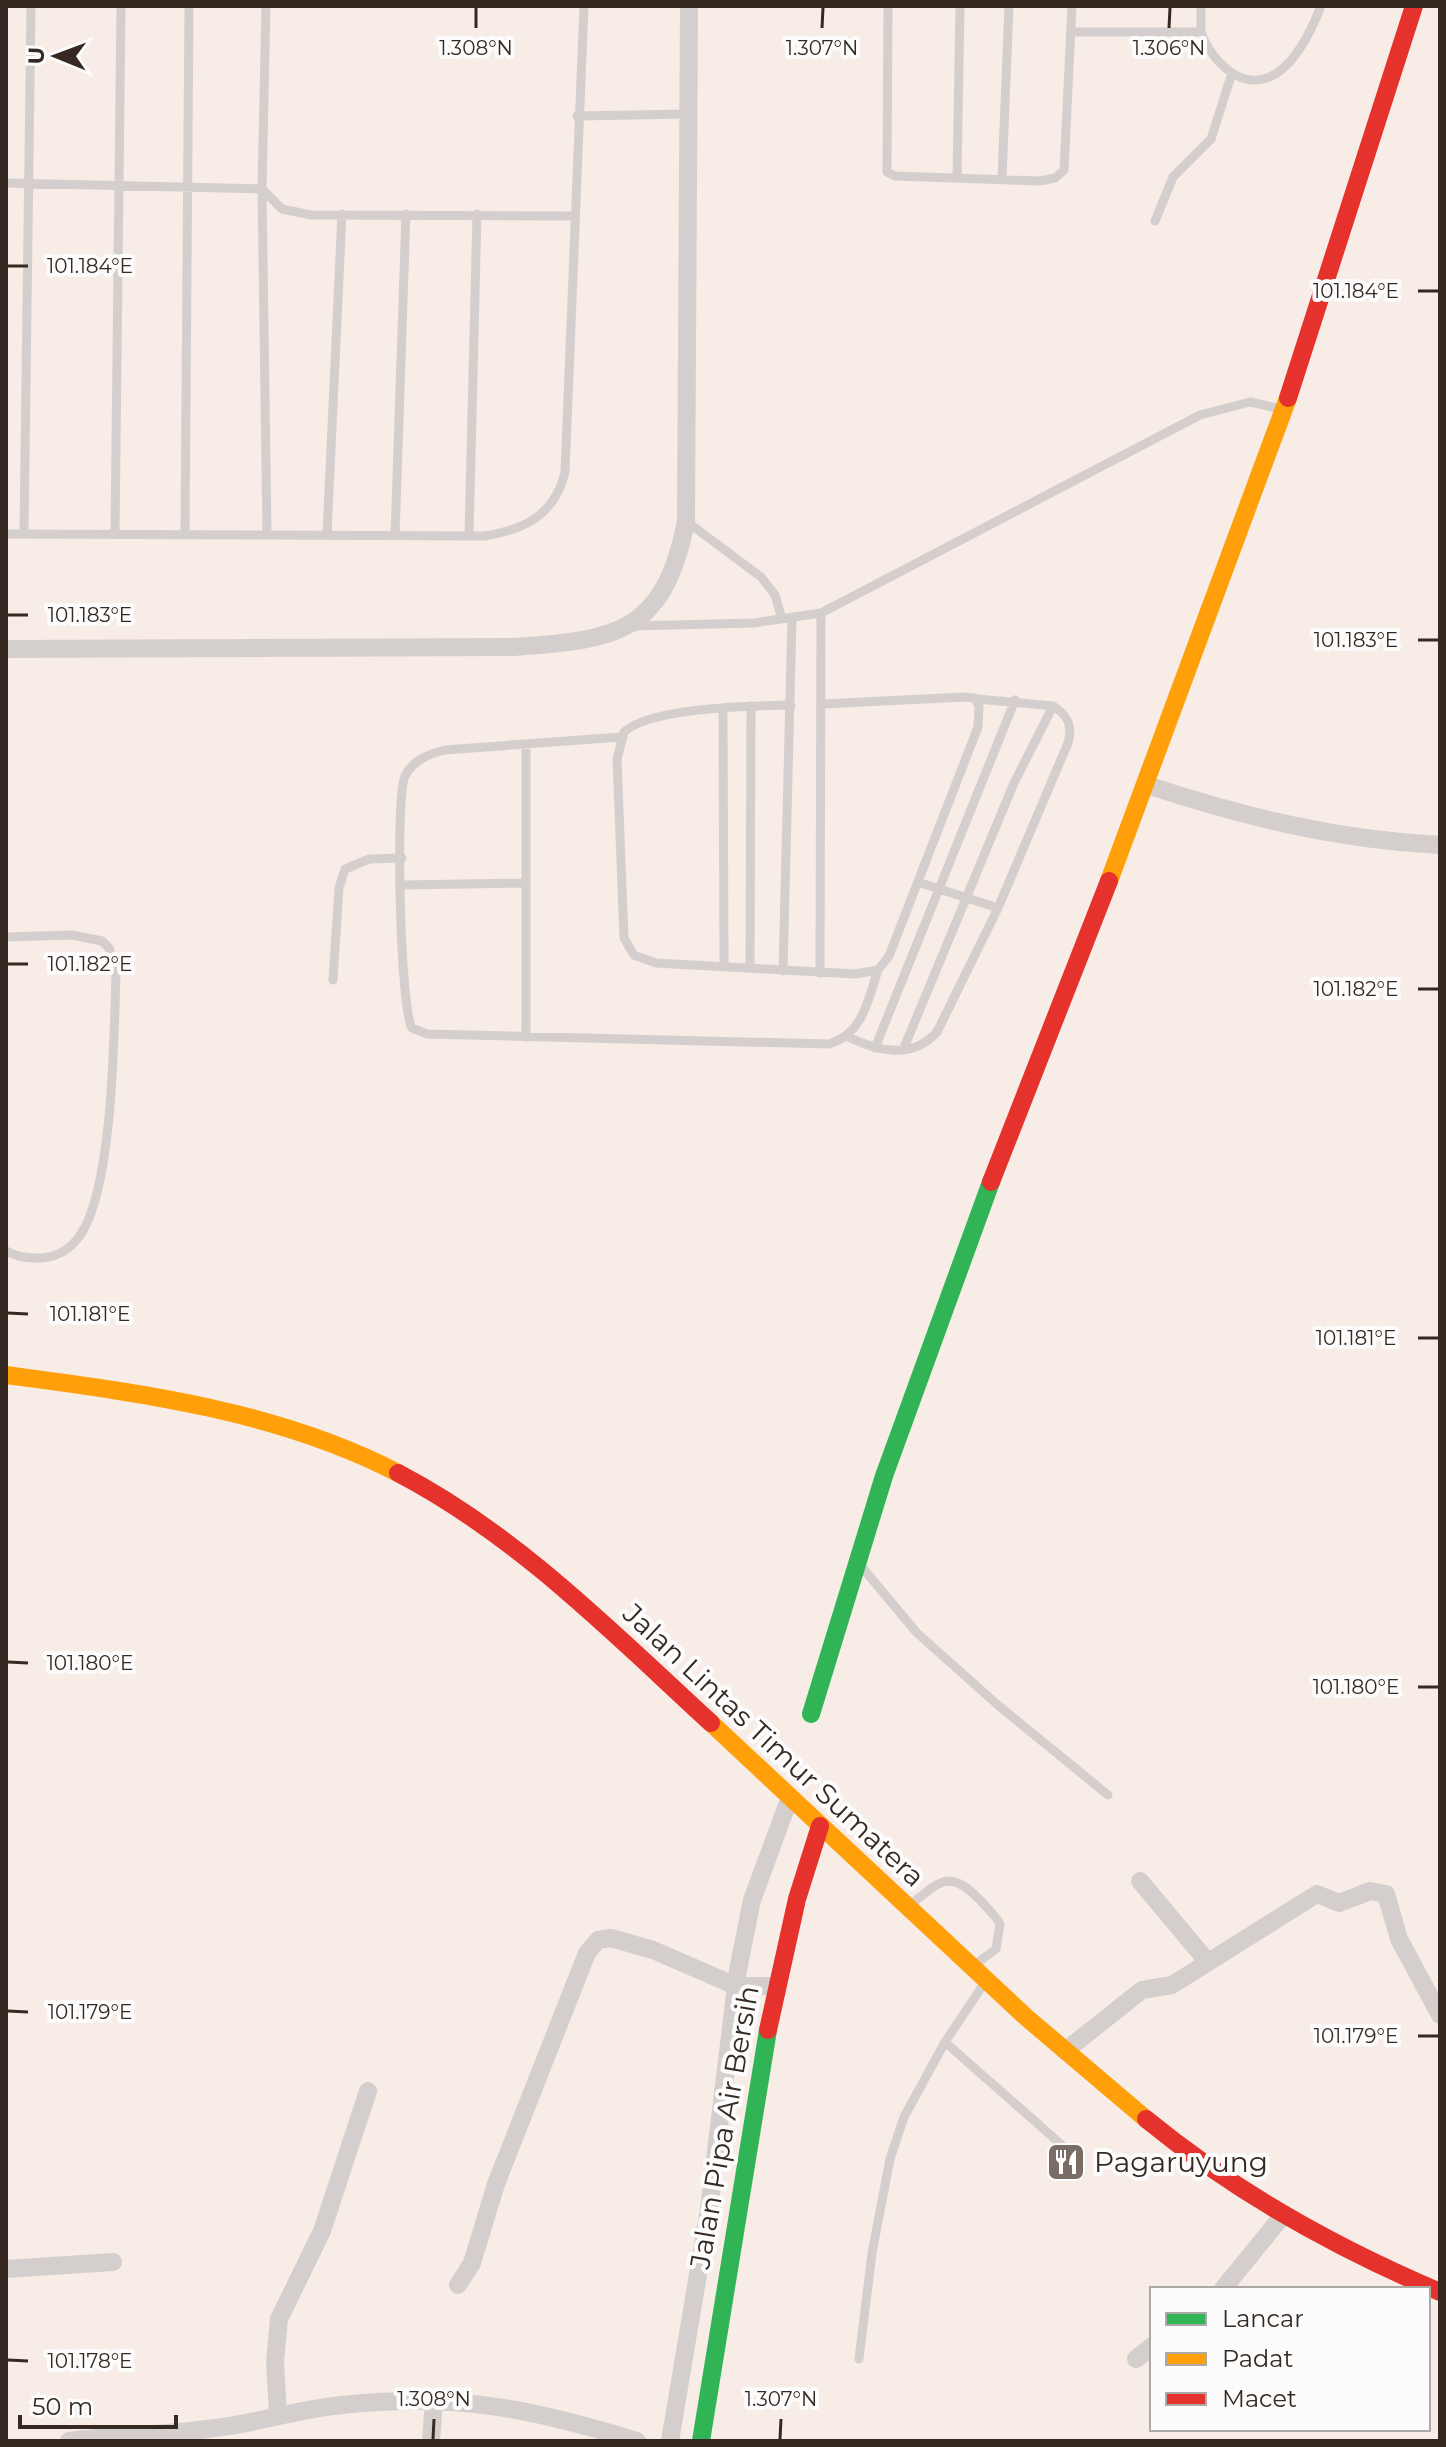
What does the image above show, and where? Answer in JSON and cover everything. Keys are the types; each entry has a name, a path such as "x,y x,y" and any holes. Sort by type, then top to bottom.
{"main road":[{"path":"811,1714 889,1461 958,1267 1147,785 1284,410 1414,6"},
{"name":"Jalan Lintas Timur Sumatera","path":"6,1376 185,1402 278,1426 367,1457 410,1479 517,1550 659,1675 985,1982 1183,2146 1284,2214 1362,2259 1428,2287"},
{"name":"Jalan Pipa Air Bersih","path":"701,2441 777,1986 797,1899 820,1826"}],"street":[{"path":"6,649 486,648 585,642 629,626 658,598 682,545 686,521 689,6"},
{"path":"1147,785 1254,818 1315,832 1440,845"},
{"path":"670,2441 709,2209 736,1986 752,1900 790,1797"},
{"path":"1140,1881 1207,1961"},
{"path":"1065,2051 1142,1990 1172,1985 1312,1895 1321,1894 1339,1903 1380,1891 1388,1898 1394,1925 1414,1973 1440,2015"},
{"path":"458,2285 472,2263 496,2184 587,1953 595,1942 606,1938 653,1950 736,1986 777,1986"},
{"path":"278,2414 275,2354 279,2319 322,2231 368,2091"},
{"path":"1225,2287 1284,2214"},
{"path":"6,2269 113,2262"},
{"path":"1136,2359 1150,2348"},
{"path":"431,2441 434,2400"},
{"path":"69,2441 208,2435 278,2414 342,2405 434,2400 478,2401 554,2415 637,2441"}],"lane":[{"path":"24,533 26,184 31,6"},
{"path":"115,534 121,6"},
{"path":"185,534 189,6"},
{"path":"266,6 262,189 267,534"},
{"path":"6,534 469,536 522,528 548,509 562,484 584,6"},
{"path":"888,6 886,169 895,176 1040,181 1055,178 1064,170 1072,6"},
{"path":"957,177 960,6"},
{"path":"1002,178 1009,6"},
{"path":"1201,6 1201,32 1208,49 1232,73 1253,79 1279,71 1308,35 1321,6"},
{"path":"1072,32 1201,32"},
{"path":"1155,221 1173,177 1211,139 1232,73"},
{"path":"577,116 688,114"},
{"path":"6,183 262,189 275,204 291,212 574,216"},
{"path":"327,534 342,214"},
{"path":"395,535 406,214"},
{"path":"469,536 477,214"},
{"path":"629,626 787,619 821,613 1200,415 1250,402 1284,410"},
{"path":"686,521 761,577 775,595 787,619 791,705 783,971"},
{"path":"820,973 821,613"},
{"path":"621,737 445,750 426,755 411,767 402,791 403,986 410,1025 427,1034 821,1045 848,1037 875,1048 903,1050 919,1046 937,1032 998,908 1069,737 1067,718 1053,706 1015,700 925,698 823,704"},
{"path":"848,1037 866,1005 878,970 889,956 978,727 977,699"},
{"path":"875,1048 1015,700"},
{"path":"791,705 751,706 645,719 629,727 621,737 617,759 627,945 634,955 656,963 724,964 820,973 855,974 878,970"},
{"path":"750,967 751,706"},
{"path":"903,1050 1014,783 1053,706"},
{"path":"723,709 724,964"},
{"path":"526,744 526,1037"},
{"path":"333,980 339,888 345,869 369,859 402,858"},
{"path":"918,882 998,908"},
{"path":"402,885 526,883"},
{"path":"6,937 91,937 109,948 116,974 103,1158 94,1205 82,1232 69,1249 42,1258 25,1258 6,1251"},
{"path":"859,1563 917,1633 999,1706 1108,1795"},
{"path":"908,1907 941,1882 956,1880 967,1887 998,1919 1000,1929 996,1949 970,1967"},
{"path":"859,2359 872,2253 890,2159 904,2117 945,2042 985,1982"},
{"path":"945,2042 1072,2154"}],"traffic: fast":[{"path":"811,1714 884,1476 991,1182"},
{"path":"701,2441 768,2030"}],"traffic: slow":[{"path":"1109,881 1288,398"},
{"path":"6,1375 157,1397 256,1419 352,1451 398,1473"},
{"path":"711,1723 1027,2018 1146,2119"}],"traffic: jam":[{"path":"1288,398 1414,6"},
{"path":"991,1182 1109,881"},
{"path":"398,1473 442,1498 523,1556 600,1621 711,1723"},
{"path":"768,2030 797,1899 820,1826"},
{"path":"1146,2119 1250,2194 1324,2237 1429,2287"},
{"path":"1430,2288 1440,2292"}],"place":[{"name":"Pagaruyung","path":"1066,2162"}]}
